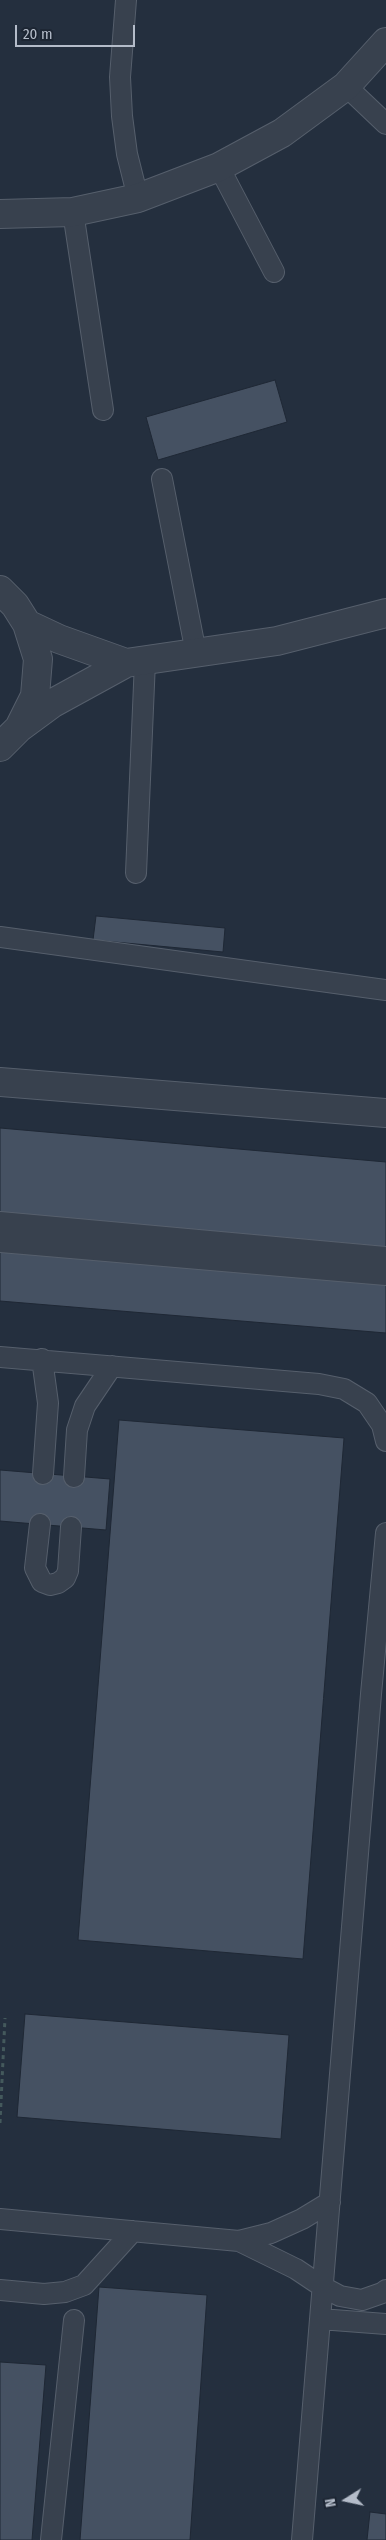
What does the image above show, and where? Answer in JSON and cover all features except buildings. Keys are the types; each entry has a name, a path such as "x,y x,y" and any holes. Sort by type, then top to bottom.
{"street":[{"path":"0,214 73,212 138,198 219,167 282,133 346,86 386,42"},
{"path":"0,590 15,605 27,624 38,659 35,696 19,728"},
{"path":"0,747 19,728 53,703 136,662 277,641 386,613"},
{"path":"27,624 59,639 136,662"},
{"path":"0,1082 386,1113"}],"lane":[{"path":"126,0 120,77 122,116 127,154 138,198"},
{"path":"346,86 386,124"},
{"path":"219,167 274,272"},
{"path":"73,212 102,410"},
{"path":"162,479 196,653"},
{"path":"136,662 136,873"},
{"path":"0,938 386,990"},
{"path":"0,1222 386,1256"},
{"path":"0,1242 386,1275"},
{"path":"0,1357 42,1359 319,1384 344,1389 367,1403 382,1425 386,1441"},
{"path":"42,1359 48,1404 44,1474"},
{"path":"74,1476 77,1430 85,1406 112,1366"},
{"path":"40,1524 35,1568 42,1582 50,1585 58,1583 68,1571 71,1527"},
{"path":"302,2540 330,2202 378,1694 386,1533"},
{"path":"0,2219 238,2241 271,2233 302,2219 330,2202"},
{"path":"0,2290 51,2293 65,2292 84,2285 133,2231"},
{"path":"238,2241 296,2269 340,2296 362,2300 386,2290"},
{"path":"320,2319 386,2324"},
{"path":"51,2540 74,2320"}],"path":[{"path":"0,2123 5,2018"}]}
